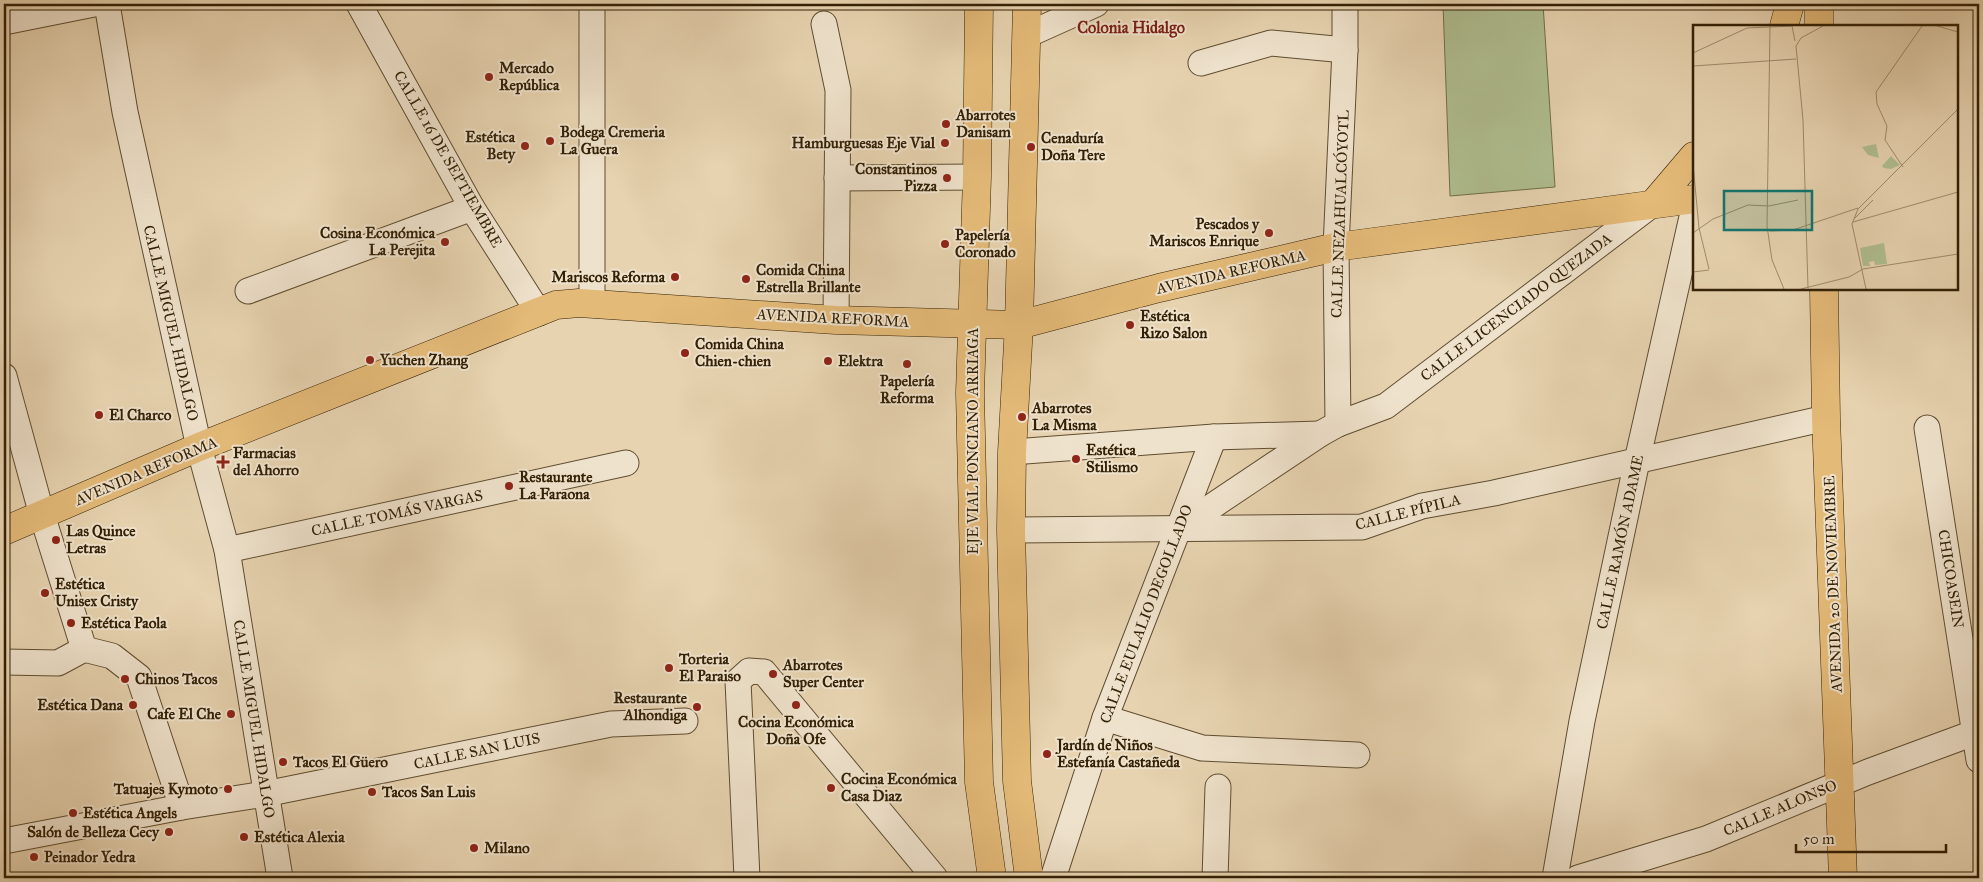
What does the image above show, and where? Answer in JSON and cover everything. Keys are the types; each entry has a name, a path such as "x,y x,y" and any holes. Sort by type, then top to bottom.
{"main road":[{"name":"EJE VIAL PONCIANO ARRIAGA","path":"979,4 977,178 970,394 979,782 992,878"},
{"path":"1027,4 1019,325 1012,452 1011,530 1017,781 1029,878"},
{"path":"1784,25 1790,4"},
{"path":"1819,4 1819,25"},
{"name":"CALLE LICENCIADO QUEZADA","path":"1654,203 1693,157"},
{"name":"AVENIDA REFORMA","path":"4,531 199,448 556,305 592,304 836,320 1019,325 1159,288 1336,247 1693,199"},
{"name":"AVENIDA 20 DE NOVIEMBRE","path":"1824,290 1826,418 1841,783 1843,878"}],"street":[{"path":"4,22 94,4"},
{"name":"CALLE MIGUEL HIDALGO","path":"107,4 125,112 199,448 226,550 280,878"},
{"name":"CALLE 16 DE SEPTIEMBRE","path":"360,4 472,208 539,313"},
{"path":"592,4 592,304"},
{"path":"1027,35 1096,4"},
{"name":"CALLE NEZAHUALCÓYOTL","path":"1329,429 1345,50 1345,4"},
{"path":"824,24 838,90 836,320"},
{"path":"1201,63 1271,43 1345,50"},
{"path":"838,178 977,178"},
{"name":"CALLE LICENCIADO QUEZADA","path":"1178,529 1329,429 1386,406 1654,203"},
{"path":"248,292 472,208"},
{"name":"CALLE RAMÓN ADAME","path":"1555,878 1582,721 1637,461 1693,212"},
{"path":"4,376 42,515 84,649"},
{"name":"CALLE PÍPILA","path":"1011,530 1362,527 1422,506 1494,493 1826,418"},
{"name":"CHICOASEIN","path":"1927,428 1977,731 1979,760"},
{"name":"CALLE LICENCIADO QUEZADA","path":"1012,452 1329,429"},
{"name":"CALLE EULALIO DEGOLLADO","path":"1053,878 1105,718 1214,436"},
{"name":"CALLE TOMÁS VARGAS","path":"226,550 626,463"},
{"path":"4,662 58,663 84,649 112,656 139,677 182,807"},
{"path":"747,878 738,681 749,671 764,672 935,878"},
{"path":"1105,718 1202,748 1357,754"},
{"name":"CALLE SAN LUIS","path":"4,840 182,807 265,794 611,724 685,721"},
{"name":"CALLE ALONSO","path":"1578,878 1706,839 1841,783 1977,731"},
{"path":"1215,878 1218,787"}],"green space":[{"path":"1443,4 1543,4 1555,187 1450,196"}],"place":[{"name":"Mercado República","path":"489,77"},
{"name":"Abarrotes Danisam","path":"946,124"},
{"name":"Bodega Cremeria La Guera","path":"550,141"},
{"name":"Hamburguesas Eje Vial","path":"945,143"},
{"name":"Estética Bety","path":"525,146"},
{"name":"Cenaduría Doña Tere","path":"1031,147"},
{"name":"Constantinos Pizza","path":"947,178"},
{"name":"Pescados y Mariscos Enrique","path":"1269,233"},
{"name":"Cosina Económica La Perejita","path":"445,242"},
{"name":"Papelería Coronado","path":"945,244"},
{"name":"Mariscos Reforma","path":"675,277"},
{"name":"Comida China Estrella Brillante","path":"746,279"},
{"name":"Estética Rizo Salon","path":"1130,325"},
{"name":"Comida China Chien-chien","path":"685,353"},
{"name":"Yuchen Zhang","path":"370,360"},
{"name":"Elektra","path":"828,361"},
{"name":"Papelería Reforma","path":"907,364"},
{"name":"El Charco","path":"99,415"},
{"name":"Abarrotes La Misma","path":"1022,417"},
{"name":"Estética Stilismo","path":"1076,459"},
{"name":"Farmacias del Ahorro","path":"223,462"},
{"name":"Restaurante La Faraona","path":"509,486"},
{"name":"Las Quince Letras","path":"56,540"},
{"name":"Estética Unisex Cristy","path":"45,593"},
{"name":"Estética Paola","path":"71,623"},
{"name":"Torteria El Paraiso","path":"669,668"},
{"name":"Abarrotes Super Center","path":"773,674"},
{"name":"Chinos Tacos","path":"125,679"},
{"name":"Estética Dana","path":"133,705"},
{"name":"Cocina Económica Doña Ofe","path":"796,705"},
{"name":"Restaurante Alhondiga","path":"697,707"},
{"name":"Cafe El Che","path":"231,714"},
{"name":"Jardín de Niños Estefanía Castañeda","path":"1047,754"},
{"name":"Tacos El Güero","path":"283,762"},
{"name":"Cocina Económica Casa Diaz","path":"831,788"},
{"name":"Tatuajes Kymoto","path":"228,789"},
{"name":"Tacos San Luis","path":"372,792"},
{"name":"Estética Angels","path":"73,813"},
{"name":"Salón de Belleza Cecy","path":"169,832"},
{"name":"Estética Alexia","path":"244,837"},
{"name":"Milano","path":"474,848"},
{"name":"Peinador Yedra","path":"34,857"}],"district":[{"name":"Colonia Hidalgo","path":"1131,27"}]}
